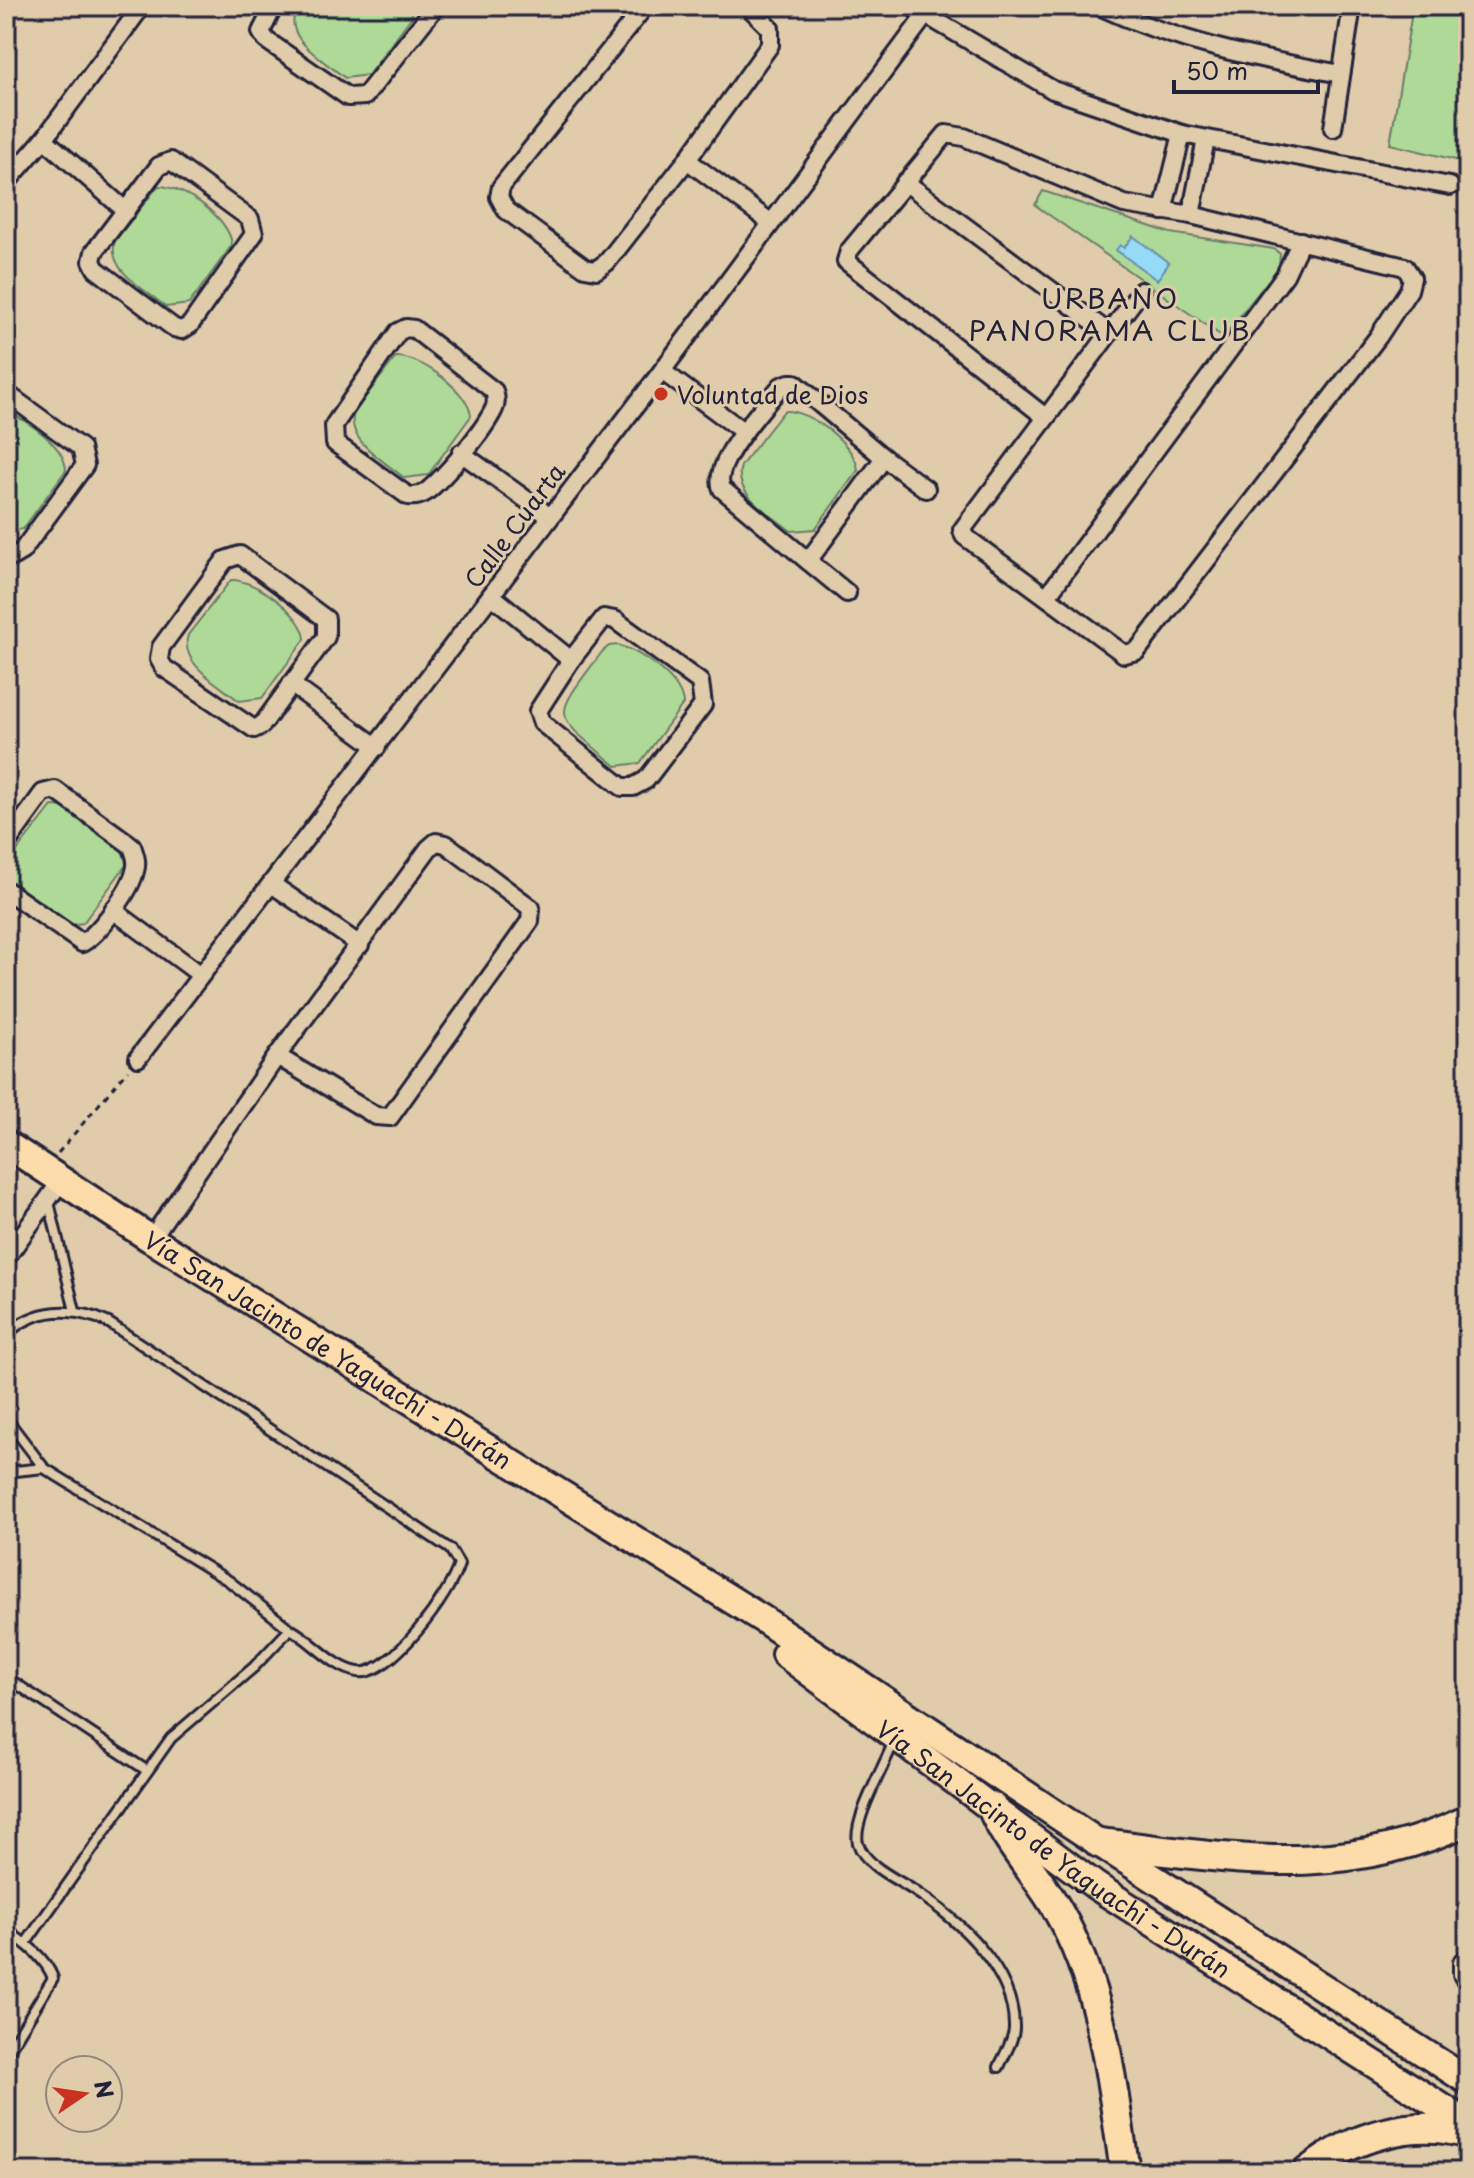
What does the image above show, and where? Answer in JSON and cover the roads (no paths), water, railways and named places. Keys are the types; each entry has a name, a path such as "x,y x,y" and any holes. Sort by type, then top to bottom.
{"highway":[{"path":"992,1807 1058,1910 1079,1953 1096,2004 1125,2172"},
{"path":"1099,1843 1272,1863 1309,1862 1373,1852 1468,1820"},
{"path":"1468,1964 1468,1973"},
{"path":"1307,2172 1354,2143 1396,2131 1444,2129 1468,2134"}],"main road":[{"name":"Vía San Jacinto de Yaguachi - Durán","path":"6,1144 51,1184 151,1239 651,1553 764,1620 1099,1843 1468,2081"},
{"name":"Vía San Jacinto de Yaguachi - Durán","path":"651,1553 1096,1886 1468,2124"}],"street":[{"path":"7,179 44,139 142,6"},
{"path":"274,6 261,32 266,40 348,97 356,99 365,96 436,6"},
{"path":"645,6 501,187 499,197 506,210 585,268 596,270 607,262 687,160 770,45 770,28 748,6"},
{"path":"911,6 924,17 1053,90 1182,134 1450,186"},
{"path":"1099,6 1153,30 1222,52 1341,74"},
{"path":"1333,128 1352,6"},
{"name":"Calle Cuarta","path":"138,1058 273,885 549,516 662,371 924,17"},
{"path":"1044,416 848,266 846,256 942,135 952,134 1124,204 1191,215 1405,267 1410,271 1409,290 1378,337 1137,651 1124,654 964,536 962,530 1044,416 1141,291"},
{"path":"1163,211 1182,134"},
{"path":"44,139 126,211"},
{"path":"1191,215 1206,139"},
{"path":"687,160 770,222"},
{"path":"171,161 250,219 254,234 190,325 182,330 174,328 96,269 92,261 94,252 126,211 159,166 171,161"},
{"path":"905,182 1109,333"},
{"path":"1047,596 1285,275 1301,241"},
{"path":"406,328 414,329 494,391 494,409 461,453 426,492 417,497 408,496 335,443 334,425 398,332 406,328"},
{"path":"662,371 744,432"},
{"path":"847,593 722,489 720,473 744,432 781,386 795,383 926,489"},
{"path":"6,393 81,448 86,455 85,465 22,551 12,557 6,556"},
{"path":"461,453 549,516"},
{"path":"808,561 884,458"},
{"path":"240,555 326,619 326,637 291,684 262,725 254,729 164,668 159,659 161,647 225,560 232,556 240,555"},
{"path":"491,595 571,660"},
{"path":"604,618 615,620 700,682 704,692 703,705 646,780 633,787 622,787 542,723 538,711 571,660 604,618"},
{"path":"291,684 377,747"},
{"path":"6,844 43,793 55,790 68,796 132,846 137,860 135,874 113,910 82,943 6,890"},
{"path":"151,1239 277,1056 436,842 446,844 532,912 530,921 390,1117 376,1116 277,1056"},
{"path":"273,885 360,945"},
{"path":"113,910 201,975"},
{"path":"6,1258 51,1184"}],"lane":[{"path":"1450,186 1468,190"},
{"path":"51,1184 75,1311"},
{"path":"6,1335 15,1327 53,1311 86,1311 109,1323 450,1549 459,1564 454,1582 408,1642 374,1670 354,1672 310,1639 290,1629 229,1581 44,1468 6,1418"},
{"path":"6,1472 44,1468"},
{"path":"26,1943 171,1738 254,1667 290,1629"},
{"path":"6,1677 146,1770"},
{"path":"896,1737 857,1826 858,1844 867,1859 917,1892 971,1936 993,1965 1009,1997 1015,2031 999,2067"},
{"path":"6,1930 26,1943 49,1968 53,1978 6,2055"}],"water":[{"path":"1133,236 1169,263 1157,280 1116,250 1120,245 1124,248"}],"place":[{"name":"Voluntad de Dios","path":"661,394"}],"district":[{"name":"URBANO PANORAMA CLUB","path":"1110,313"}]}
